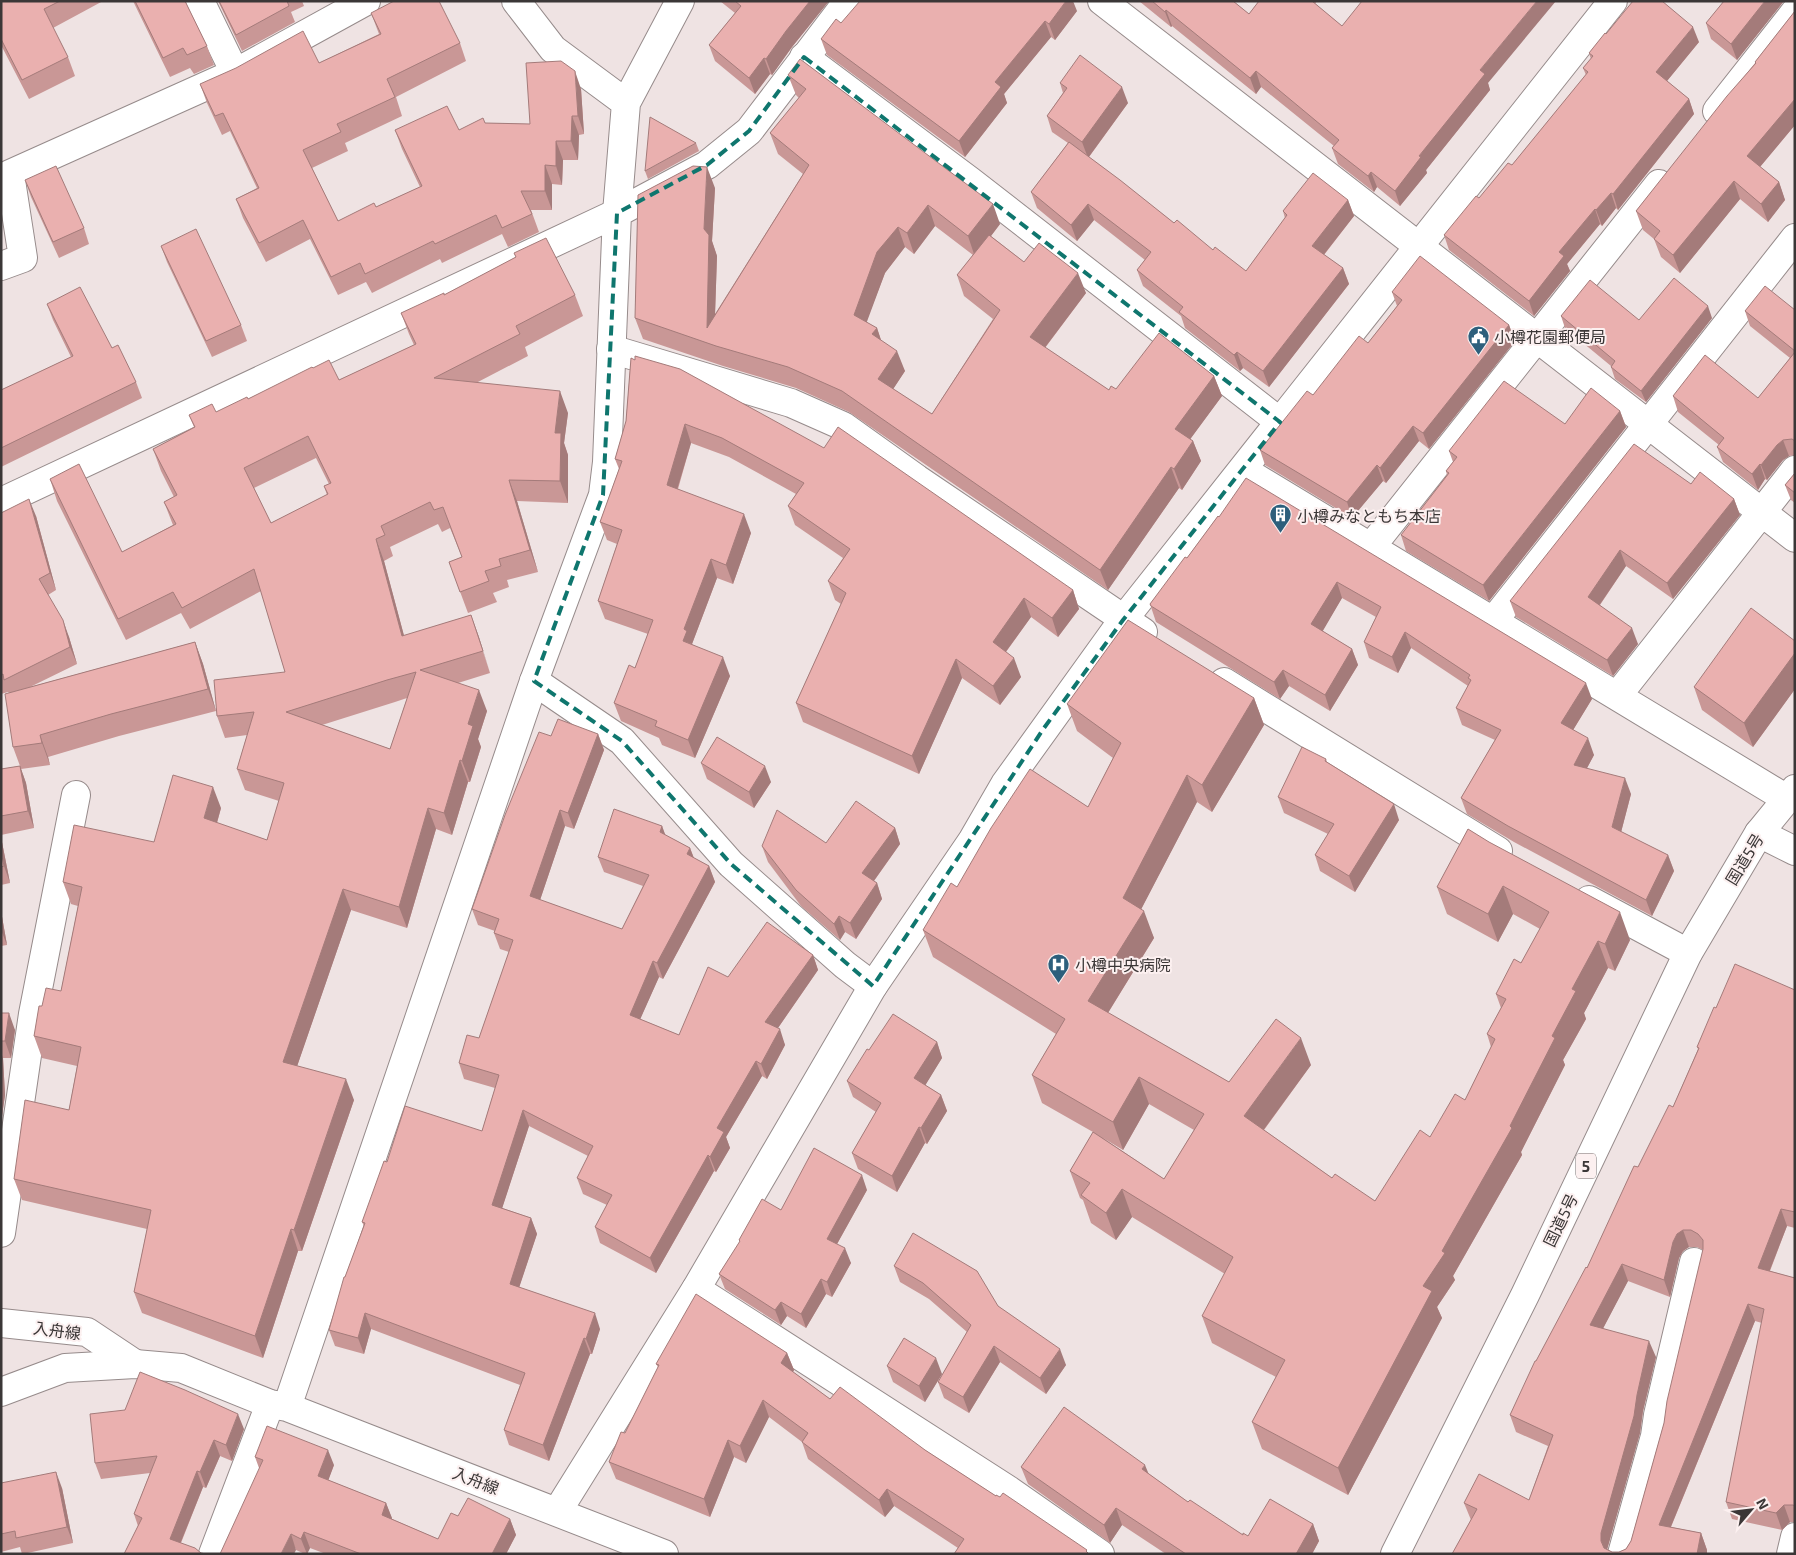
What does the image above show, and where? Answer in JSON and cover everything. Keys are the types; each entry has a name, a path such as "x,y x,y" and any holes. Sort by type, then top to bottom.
{"main road":[{"path":"200,1 235,73"},
{"path":"1,266 23,258 10,174 235,73 366,1"},
{"path":"516,1 552,49 626,103"},
{"path":"212,1554 278,1405 534,681 603,495 607,462 617,213 626,103 680,1"},
{"path":"1,502 617,213 707,165 749,131 848,1"},
{"path":"1102,1 1795,538"},
{"path":"557,1512 696,1289 873,986 972,841 1004,784 1123,620 1613,1"},
{"path":"1703,128 1795,12"},
{"path":"804,57 970,181 1280,422"},
{"path":"1371,547 1672,167"},
{"path":"1494,620 1795,238"},
{"path":"611,349 791,403 843,426 1123,620 1164,645"},
{"path":"1243,470 1617,696 1791,794"},
{"path":"1617,696 1795,470"},
{"path":"1206,671 1523,865"},
{"path":"534,681 622,741 730,864 845,965 873,986"},
{"name":"国道5号","path":"1396,1554 1525,1295 1688,953 1759,833 1791,794"},
{"path":"1,1233 33,1014 76,795"},
{"path":"1759,833 1795,851"},
{"path":"1566,888 1688,953"},
{"path":"1622,1554 1655,1436 1658,1415 1694,1262"},
{"path":"696,1289 998,1484 1100,1554"},
{"name":"入舟線","path":"1,1323 87,1332 135,1364"},
{"name":"入舟線","path":"1,1392 65,1368 135,1364 181,1368 664,1554"},
{"path":"1791,1554 1795,1537"}],"highlighted area":[{"path":"804,57 1280,422 1123,620 1044,728 873,986 731,864 622,741 534,681 603,495 617,213 707,165 749,131"}],"building":[{"path":"1,1 60,1 44,9 68,57 22,80 1,39"},
{"path":"135,1 185,1 207,46 187,55 183,48 163,58"},
{"path":"219,1 287,1 289,6 236,35"},
{"path":"394,1 439,1 460,43 387,79 395,97 337,124 341,132 303,150 338,221 374,203 376,207 422,186 395,130 447,106 459,130 483,118 485,123 530,124 526,63 561,61 575,71 578,116 572,116 571,141 556,141 556,166 545,165 545,191 521,191 532,214 502,228 496,215 435,244 433,241 365,274 360,263 331,277 303,220 259,243 236,199 259,188 223,113 215,116 200,84 236,68 303,31 319,63 381,34 371,13"},
{"path":"735,1 810,1 766,59 764,58 749,78 709,45 741,6"},
{"path":"860,1 1066,1 1049,24 1045,21 995,82 1001,87 959,141 821,39 836,19 841,23"},
{"path":"1152,1 1233,1 1249,14 1259,1 1312,1 1342,26 1362,1 1537,1 1480,70 1485,74 1419,156 1421,157 1395,191 1371,172 1368,176 1332,148 1339,140 1256,71 1250,78 1166,10 1165,12"},
{"path":"1633,1 1662,1 1693,27 1656,72 1689,99 1613,194 1611,193 1595,209 1559,252 1564,256 1529,301 1444,235 1476,196 1479,198 1508,163 1512,165 1588,72 1583,68 1593,56 1589,53"},
{"path":"1724,1 1765,1 1731,44 1706,23"},
{"path":"1795,11 1795,99 1747,156 1779,182 1761,204 1734,181 1673,255 1654,239 1660,231 1636,211 1727,96 1756,63"},
{"path":"1080,55 1122,87 1082,142 1047,116 1067,88 1060,83"},
{"path":"800,59 993,204 968,236 928,205 907,233 898,227 877,252 854,315 877,328 872,334 897,351 878,379 932,414 1000,310 957,275 989,235 1024,262 1039,243 1078,273 1030,337 1109,390 1111,386 1116,389 1159,333 1214,376 1175,429 1193,441 1174,469 1171,467 1100,570 842,391 788,367 716,346 635,318 638,195 693,166 707,167 704,229 709,235 707,328 809,165 770,133 806,89 788,75"},
{"path":"650,117 696,143 645,171"},
{"path":"1069,142 1174,223 1177,220 1213,250 1215,247 1246,271 1287,215 1283,211 1313,173 1348,200 1312,246 1343,268 1263,371 1237,352 1234,355 1179,312 1183,307 1137,270 1151,252 1088,204 1071,225 1031,192"},
{"path":"56,166 84,228 53,242 25,180"},
{"path":"196,229 241,325 206,341 161,246"},
{"path":"546,238 575,295 516,326 520,334 434,378 560,391 555,433 561,433 560,481 509,480 530,550 499,559 501,566 485,571 489,581 460,592 449,562 462,557 443,507 434,510 430,502 381,526 385,535 376,539 402,636 471,615 483,651 420,670 479,690 468,724 473,726 462,761 460,760 444,813 428,808 399,907 343,889 283,1062 346,1079 294,1230 291,1229 255,1336 134,1292 151,1210 14,1179 25,1100 69,1110 81,1047 34,1036 39,1006 42,1006 46,988 61,991 82,887 63,882 74,825 154,842 173,775 213,787 204,818 267,840 284,783 237,769 254,712 217,716 214,680 285,672 254,569 182,608 173,592 118,619 50,479 79,464 122,552 176,524 164,502 177,495 153,449 195,427 189,415 212,404 216,412 247,397 248,399 329,360 339,380 416,344 401,313 444,293 444,295 516,257 514,253","holes":["308,436 331,483 324,486 328,494 271,523 244,468","416,672 390,749 286,712 387,680"]},
{"path":"1420,256 1509,325 1423,433 1413,426 1380,468 1377,465 1347,502 1260,450 1307,391 1313,395 1359,336 1368,343 1402,300 1392,292"},
{"path":"1674,278 1708,306 1641,391 1611,367 1615,361 1561,316 1590,280 1639,320"},
{"path":"1765,286 1795,310 1795,351 1745,311"},
{"path":"80,287 112,348 118,345 136,382 1,448 1,390 73,356 47,304"},
{"path":"1795,352 1795,441 1792,439 1783,440 1752,474 1717,447 1724,438 1673,396 1705,355 1758,398"},
{"path":"635,356 680,369 824,448 838,427 1073,590 1052,618 1024,598 993,642 1014,658 993,686 956,659 912,756 796,703 846,593 828,581 850,549 788,506 804,483 722,438 685,424 667,485 744,514 726,565 711,559 684,629 687,631 683,641 723,657 688,740 655,726 657,721 614,703 629,665 635,668 653,620 598,601 622,530 600,522 622,461 615,459 626,421 631,358 635,360"},
{"path":"1504,381 1565,424 1591,388 1620,411 1483,585 1401,535 1449,473 1446,471 1457,457 1449,451"},
{"path":"1634,444 1691,484 1700,472 1734,499 1667,583 1620,550 1588,597 1632,628 1607,660 1510,601"},
{"path":"1795,473 1795,493 1785,485"},
{"path":"1246,478 1586,683 1561,723 1588,738 1574,765 1625,778 1612,827 1668,855 1646,900 1508,826 1461,798 1501,730 1456,708 1471,680 1468,678 1470,675 1405,632 1392,657 1364,642 1381,607 1337,582 1311,624 1352,649 1325,695 1283,670 1274,682 1151,606 1150,604 1185,557 1187,558 1219,517"},
{"path":"29,499 50,573 39,579 63,620 70,647 4,680 3,674 1,675 1,513"},
{"path":"1751,608 1795,641 1795,653 1744,723 1694,687"},
{"path":"1128,620 1254,698 1202,785 1187,775 1123,898 1144,911 1088,1001 1229,1082 1276,1019 1301,1038 1244,1116 1332,1178 1335,1174 1375,1201 1420,1130 1430,1137 1455,1094 1465,1100 1495,1039 1487,1034 1506,999 1496,994 1514,959 1521,963 1549,912 1503,886 1488,914 1437,887 1468,829 1620,912 1605,944 1598,941 1572,989 1576,991 1552,1036 1555,1038 1510,1126 1512,1128 1442,1251 1445,1253 1423,1286 1432,1291 1338,1468 1252,1422 1285,1360 1202,1316 1233,1257 1122,1189 1106,1213 1081,1195 1090,1183 1070,1171 1093,1132 1164,1179 1204,1114 1139,1077 1113,1122 1032,1075 1065,1019 923,930 951,883 957,887 991,828 1030,769 1088,807 1121,743 1067,704"},
{"path":"195,642 208,689 111,714 40,735 42,743 13,747 5,694"},
{"path":"558,719 598,734 568,813 560,810 530,896 622,929 649,875 598,857 614,809 662,826 660,832 690,848 687,854 709,866 657,963 653,961 630,1015 679,1035 708,967 728,977 767,922 813,955 765,1022 780,1029 761,1064 756,1061 717,1128 724,1132 710,1157 708,1155 650,1258 595,1227 612,1195 577,1178 593,1146 523,1110 492,1205 531,1218 510,1284 595,1313 543,1445 504,1430 525,1373 365,1313 358,1338 329,1330 344,1277 365,1223 362,1222 384,1161 387,1162 405,1106 482,1131 499,1075 459,1063 467,1035 479,1038 513,940 494,933 499,919 472,909 505,815 539,732 551,736"},
{"path":"717,737 765,766 749,792 701,763"},
{"path":"1302,747 1326,759 1325,761 1394,804 1349,876 1315,855 1334,824 1278,797"},
{"path":"20,766 28,811 1,816 1,769"},
{"path":"856,801 895,828 862,873 877,883 850,923 839,916 834,924 796,890 762,846 777,810 826,843"},
{"path":"1,851 4,866 1,867"},
{"path":"1735,964 1795,990 1795,1212 1781,1209 1758,1268 1795,1278 1795,1506 1784,1505 1776,1513 1726,1502 1764,1309 1748,1304 1659,1525 1701,1533 1697,1554 1452,1554 1477,1509 1464,1503 1479,1474 1529,1500 1553,1435 1510,1415 1535,1361 1587,1268 1634,1166 1638,1167 1669,1105 1673,1107 1699,1048 1697,1047 1714,1007 1716,1008","holes":["1683,1230 1691,1230 1703,1240 1703,1249 1667,1401 1664,1423 1631,1541 1626,1549 1612,1552 1604,1548 1601,1541 1601,1533 1634,1416 1649,1341 1590,1325 1622,1264 1664,1280 1673,1242 1677,1234"]},
{"path":"1,1013 9,1013 5,1041 1,1041"},
{"path":"893,1014 937,1042 914,1078 941,1095 921,1128 919,1127 892,1176 852,1153 881,1103 847,1081 867,1049 869,1050"},
{"path":"814,1148 862,1175 827,1239 845,1248 827,1282 821,1279 801,1314 781,1302 775,1310 719,1274 740,1241 762,1199 781,1210"},
{"path":"913,1233 977,1271 998,1306 1060,1349 1040,1378 994,1346 963,1397 938,1382 971,1325 923,1283 894,1266"},
{"path":"696,1294 787,1353 781,1363 830,1399 840,1387 925,1450 996,1496 1000,1497 1003,1493 1087,1550 1089,1554 954,1554 964,1539 887,1489 879,1500 802,1442 808,1433 763,1400 740,1446 728,1440 704,1499 609,1462 621,1432 625,1433 659,1365 656,1364"},
{"path":"904,1338 936,1358 919,1386 887,1366"},
{"path":"140,1372 238,1414 226,1445 214,1440 200,1472 197,1471 170,1539 206,1554 124,1554 142,1518 134,1514 157,1456 95,1463 90,1414 125,1410"},
{"path":"1064,1407 1145,1465 1142,1469 1188,1502 1190,1500 1243,1535 1243,1533 1248,1536 1270,1499 1313,1524 1296,1554 1186,1554 1116,1508 1104,1525 1021,1467"},
{"path":"267,1426 328,1450 318,1476 386,1503 382,1515 438,1539 451,1513 458,1516 468,1498 510,1519 492,1554 361,1554 304,1532 301,1539 291,1534 281,1554 220,1554 263,1460 255,1457"},
{"path":"56,1472 67,1527 16,1538 15,1531 1,1534 1,1483"}],"place":[{"name":"小樽花園郵便局","path":"1478,355"},
{"name":"小樽みなともち本店","path":"1281,534"},
{"name":"小樽中央病院","path":"1059,983"}]}
